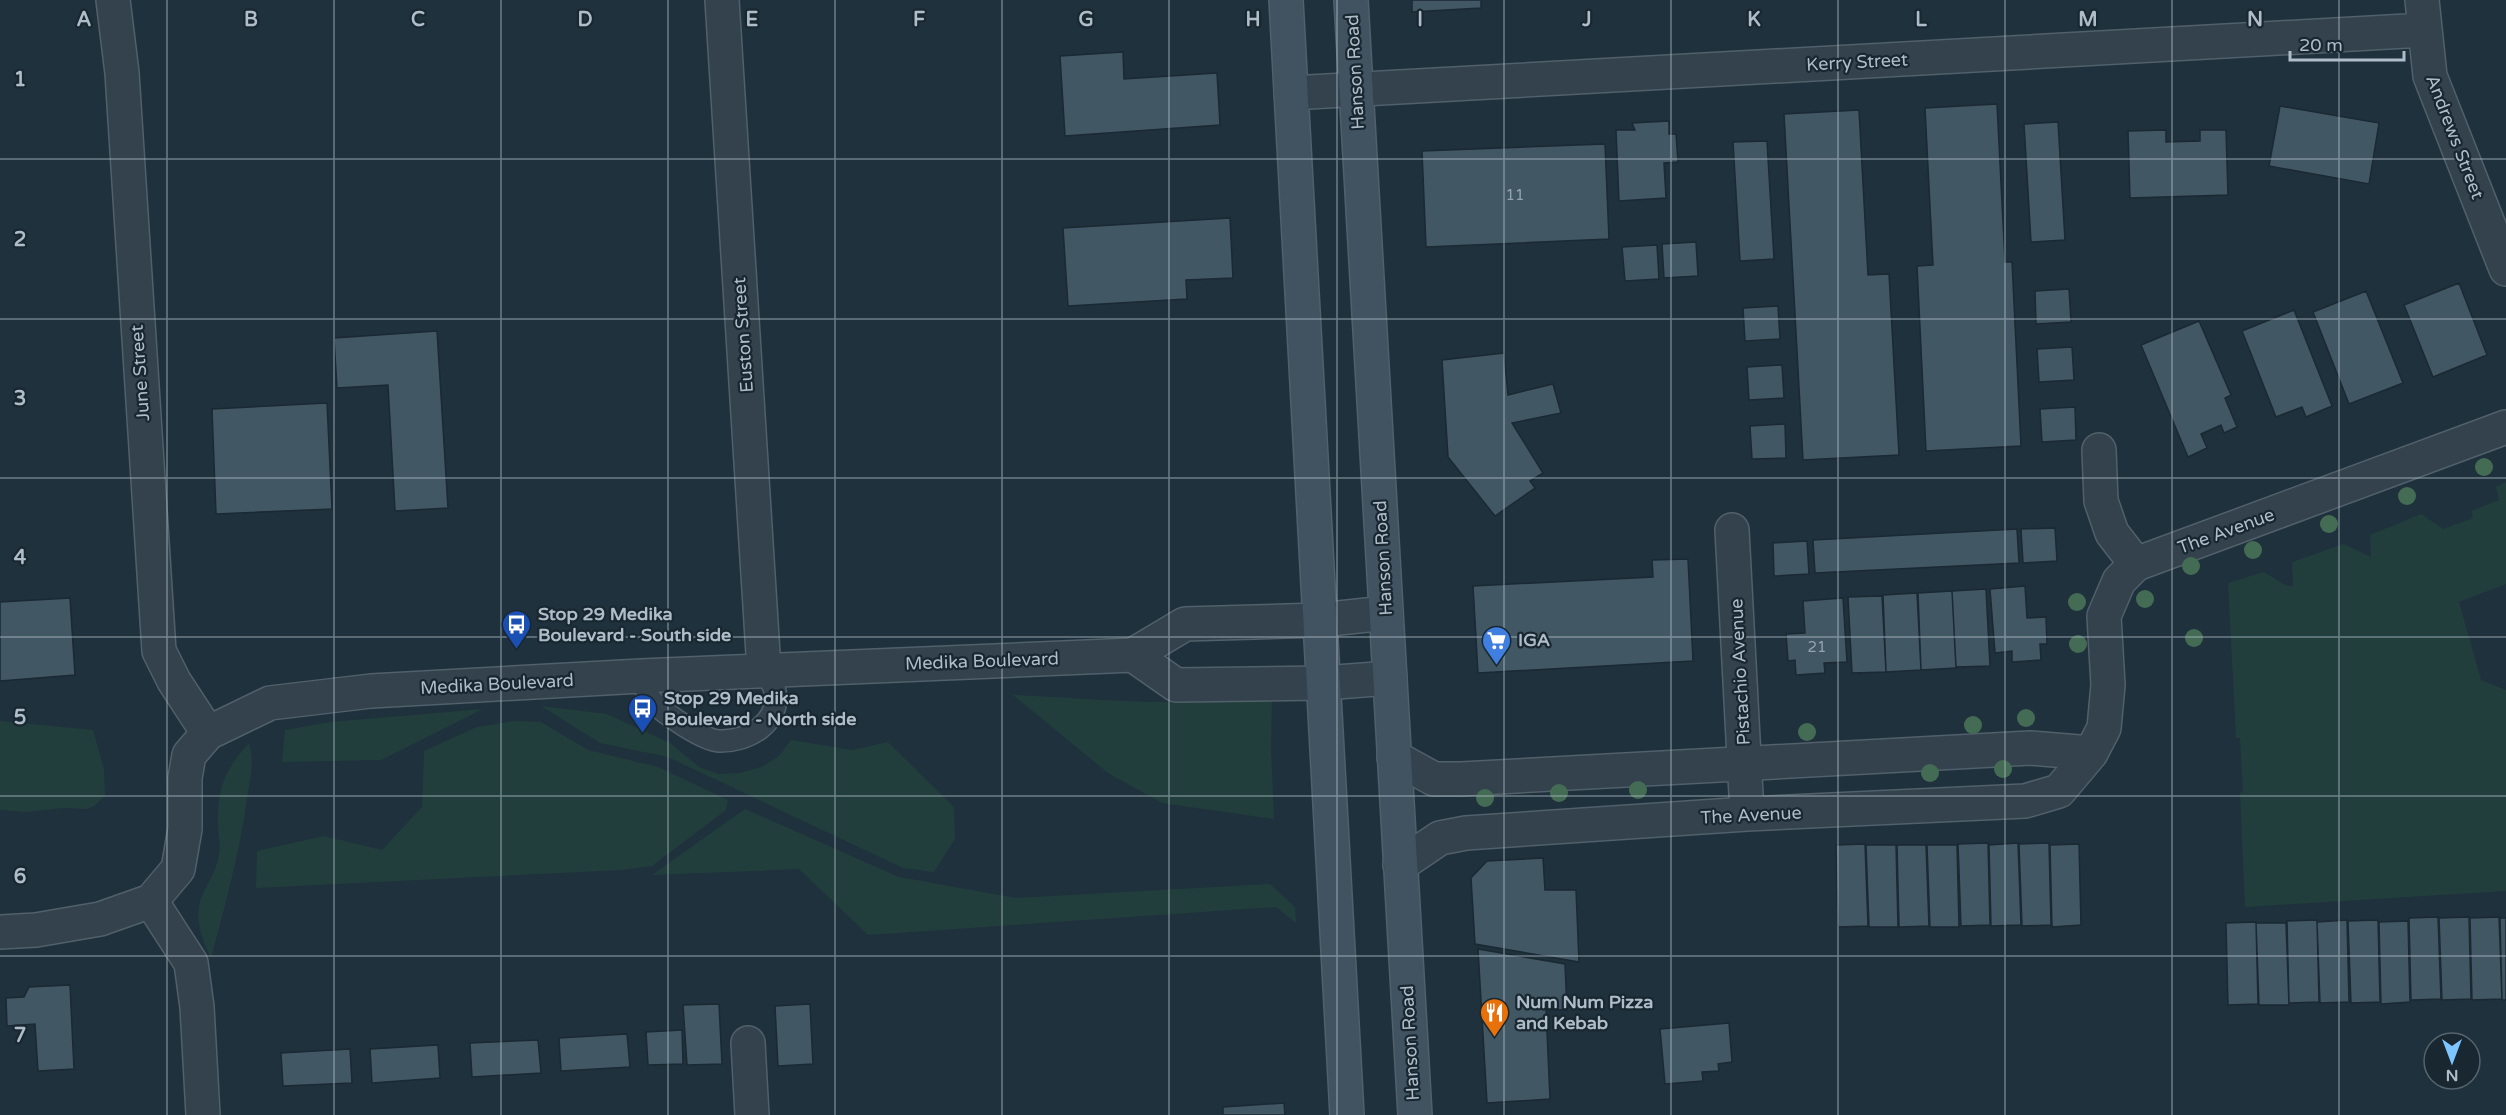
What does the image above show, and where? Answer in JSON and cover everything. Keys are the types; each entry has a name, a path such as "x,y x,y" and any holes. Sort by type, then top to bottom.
{"main road":[{"path":"1286,0 1347,1115"},
{"name":"Hanson Road","path":"1351,0 1415,1115"}],"street":[{"name":"June Street","path":"113,0 122,73 159,651 174,681 208,733"},
{"name":"Euston Street","path":"722,0 764,670"},
{"name":"Kerry Street","path":"1291,93 2423,15"},
{"name":"Andrews Street","path":"2423,15 2430,76 2506,269"},
{"name":"The Avenue","path":"1400,865 1440,838 1466,833 1747,814 2025,801 2059,792 2091,753 2104,728 2108,685 2104,616 2120,581 2136,564 2506,427"},
{"path":"2099,450 2101,501 2112,533 2136,564"},
{"name":"Pistachio Avenue","path":"1732,530 1747,814"},
{"name":"Medika Boulevard","path":"151,901 178,869 185,829 185,778 189,755 208,733 270,703 371,691 764,670 1133,655 1185,624 1320,620 1386,613"},
{"path":"1133,655 1176,685 1323,683 1390,678"},
{"path":"1394,757 1434,780 2030,748 2091,753"},
{"path":"0,932 36,930 100,919 151,901 191,963 203,1115"},
{"path":"748,1043 752,1115"}],"lane":[{"path":"641,676 651,700 690,729 716,741 743,739 768,722 775,708 775,689 764,670"}],"green space":[{"path":"2506,482 2506,584 2459,602 2481,680 2506,690 2506,891 2245,907 2240,793 2243,792 2240,738 2236,738 2228,583 2264,572 2287,586 2293,586 2292,562 2344,544 2371,557 2370,535 2421,514 2443,529 2473,518 2471,511 2499,500 2496,487"},
{"path":"1013,695 1164,702 1219,696 1246,696 1272,702 1271,749 1274,819 1162,803 1108,773"},
{"path":"541,706 607,714 670,743 699,767 719,774 740,773 761,767 778,757 791,740 852,750 888,742 954,807 955,839 934,872 903,868 668,757 600,743"},
{"path":"483,709 381,760 282,762 285,730 330,722"},
{"path":"0,721 93,730 104,769 105,796 87,809 63,808 26,812 0,810"},
{"path":"515,721 541,722 588,750 658,767 728,800 726,810 652,866 622,870 256,888 257,851 324,836 382,850 422,807 424,751 477,727"},
{"path":"249,743 252,757 244,818 232,879 211,958 200,928 199,904 218,860 220,847 218,813 224,781 233,762"},
{"path":"745,809 899,877 1016,898 1270,884 1295,907 1296,923 1276,907 868,935 799,869 652,875"}],"building":[{"path":"1412,0 1481,0 1481,8 1412,12"},
{"path":"1123,52 1124,79 1217,73 1220,125 1065,136 1060,56"},
{"path":"1997,104 2005,262 2012,262 2021,446 1926,451 1917,266 1933,265 1925,108"},
{"path":"2280,106 2379,123 2369,184 2269,166"},
{"path":"1859,110 1868,275 1889,274 1899,455 1803,460 1784,114"},
{"path":"1669,121 1669,134 1676,134 1678,162 1664,163 1666,198 1619,201 1616,130 1635,130 1632,123"},
{"path":"2058,122 2065,240 2031,242 2024,124"},
{"path":"2166,130 2166,142 2200,141 2200,130 2226,130 2228,195 2130,198 2128,131"},
{"path":"1767,141 1774,259 1740,261 1733,142"},
{"path":"1605,144 1609,239 1426,247 1422,151"},
{"path":"1230,218 1233,278 1186,280 1187,299 1068,306 1063,228"},
{"path":"1696,242 1698,276 1664,278 1662,244"},
{"path":"1657,245 1659,279 1625,281 1622,247"},
{"path":"2459,283 2487,355 2433,377 2404,305"},
{"path":"2069,289 2071,322 2036,324 2035,291"},
{"path":"2366,291 2403,383 2349,404 2313,312"},
{"path":"1778,306 1780,339 1745,341 1743,308"},
{"path":"2294,310 2332,406 2306,417 2302,407 2276,417 2242,331"},
{"path":"2199,321 2231,395 2225,398 2237,427 2224,433 2221,425 2201,434 2207,448 2188,457 2141,345"},
{"path":"437,331 448,508 395,511 388,385 337,388 334,338"},
{"path":"2072,347 2074,380 2039,382 2037,349"},
{"path":"1504,353 1508,395 1553,384 1561,413 1512,423 1543,473 1530,481 1535,488 1495,516 1448,457 1442,360"},
{"path":"1782,365 1784,398 1749,400 1747,367"},
{"path":"327,403 332,509 216,514 212,409"},
{"path":"2075,407 2076,440 2042,442 2040,409"},
{"path":"1785,424 1786,458 1752,459 1750,426"},
{"path":"2055,528 2057,561 2023,563 2021,529"},
{"path":"2017,529 2019,563 1815,573 1813,540"},
{"path":"1807,541 1809,574 1774,576 1773,543"},
{"path":"1688,559 1693,661 1478,673 1473,586 1653,577 1652,560"},
{"path":"2025,586 2027,618 2046,617 2047,644 2040,644 2041,660 2012,662 2012,651 1995,653 1990,589"},
{"path":"1986,589 1990,666 1956,667 1952,591"},
{"path":"1952,591 1956,668 1921,670 1918,593"},
{"path":"1917,593 1921,670 1886,672 1883,595"},
{"path":"1882,596 1886,672 1852,673 1848,597"},
{"path":"70,598 75,675 0,681 0,602"},
{"path":"1843,598 1847,662 1824,663 1825,673 1796,675 1795,660 1788,661 1786,634 1805,633 1803,601"},
{"path":"1988,843 1990,925 1961,926 1958,844"},
{"path":"2018,843 2021,925 1991,926 1989,845"},
{"path":"2049,843 2051,925 2022,926 2019,844"},
{"path":"1865,844 1868,926 1838,927 1836,845"},
{"path":"2079,844 2081,925 2052,927 2050,845"},
{"path":"1866,845 1896,845 1898,927 1869,927"},
{"path":"1897,845 1926,845 1929,926 1899,927"},
{"path":"1927,845 1957,845 1959,927 1930,927"},
{"path":"1543,858 1545,890 1576,890 1579,962 1475,944 1471,878 1487,861"},
{"path":"2438,917 2441,999 2411,1000 2409,918"},
{"path":"2469,917 2471,999 2442,1000 2439,918"},
{"path":"2499,917 2502,999 2472,1000 2470,918"},
{"path":"2500,918 2506,918 2506,1000 2502,1000"},
{"path":"2317,920 2319,1002 2289,1003 2287,921"},
{"path":"2347,920 2349,1002 2320,1003 2317,922"},
{"path":"2378,920 2380,1002 2351,1003 2348,921"},
{"path":"2408,921 2410,1002 2381,1004 2379,922"},
{"path":"2256,922 2258,1004 2228,1005 2226,923"},
{"path":"2256,923 2286,923 2289,1005 2259,1005"},
{"path":"1478,949 1565,964 1567,1010 1546,1009 1550,1099 1487,1103"},
{"path":"70,985 74,1069 38,1071 35,1024 7,1026 6,998 24,997 29,987"},
{"path":"719,1004 722,1064 687,1065 683,1005"},
{"path":"810,1004 813,1064 778,1066 775,1006"},
{"path":"1729,1023 1732,1062 1718,1064 1719,1071 1702,1072 1703,1081 1665,1084 1660,1029"},
{"path":"682,1030 683,1064 648,1065 646,1032"},
{"path":"627,1034 630,1067 561,1071 559,1038"},
{"path":"538,1040 541,1073 472,1077 470,1043"},
{"path":"438,1045 440,1078 372,1083 370,1049"},
{"path":"350,1049 352,1083 283,1086 281,1053"},
{"path":"1284,1103 1285,1115 1223,1115 1223,1107"}],"place":[{"name":"Stop 29 Medika Boulevard - South side","path":"517,650"},
{"name":"IGA","path":"1497,666"},
{"name":"Stop 29 Medika Boulevard - North side","path":"643,734"},
{"name":"Num Num Pizza and Kebab","path":"1495,1038"}]}
